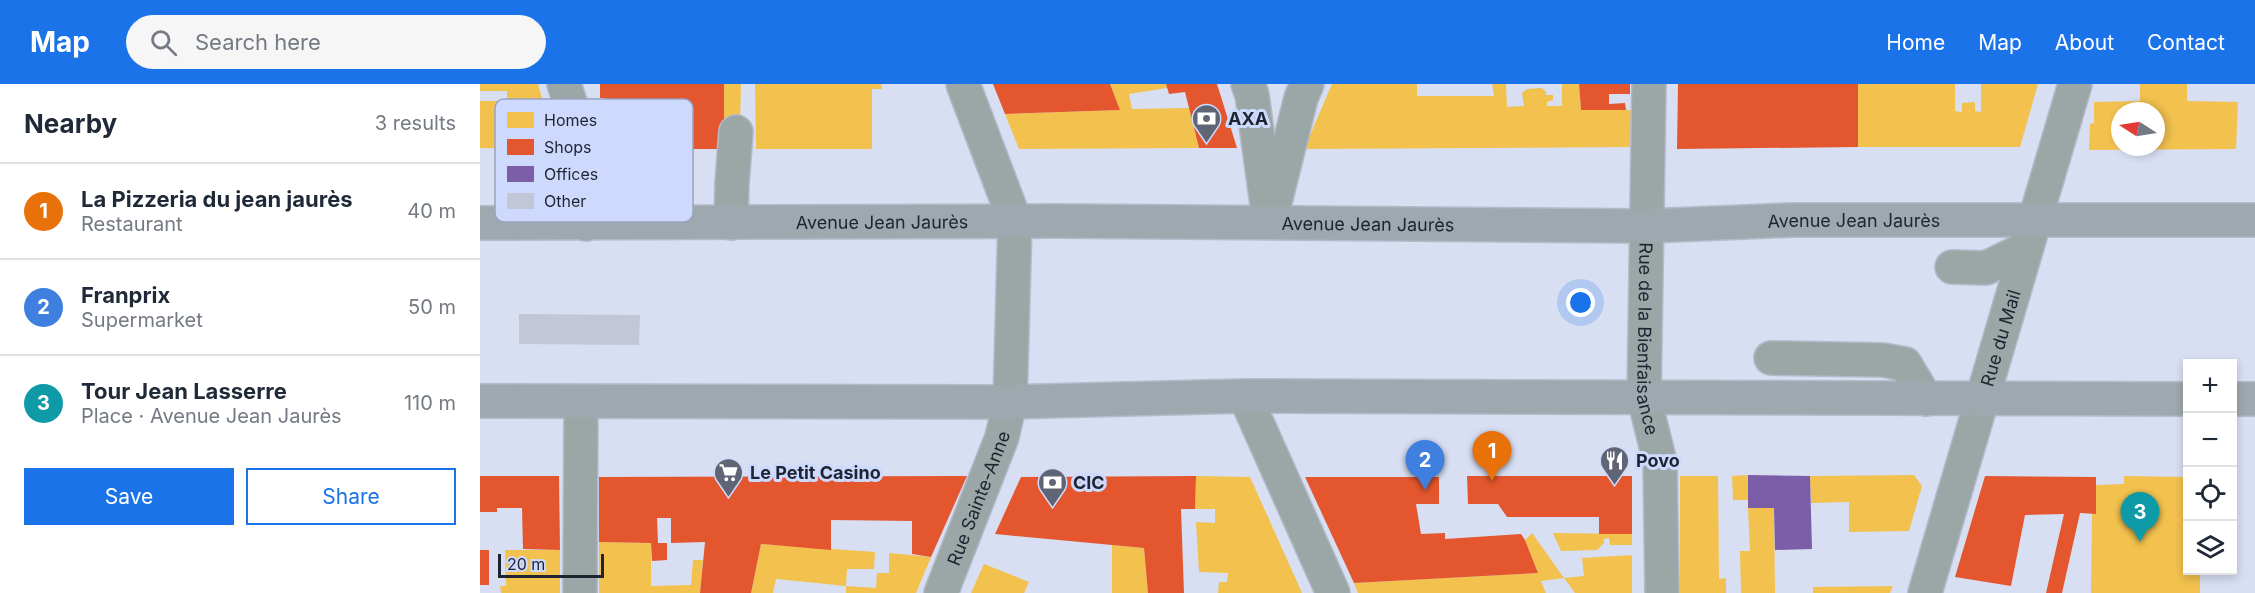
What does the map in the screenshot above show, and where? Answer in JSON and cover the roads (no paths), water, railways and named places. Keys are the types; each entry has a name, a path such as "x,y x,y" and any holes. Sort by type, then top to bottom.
{"main road":[{"name":"Avenue Jean Jaurès","path":"480,223 1015,221 1647,226 1793,220 2030,235 2255,220"},
{"path":"480,401 1010,402 1245,396 2183,399"},
{"path":"2237,399 2255,399"}],"street":[{"path":"564,84 569,99"},
{"path":"963,84 1015,221"},
{"name":"Rue de la Bienfaisance","path":"1649,84 1644,398 1660,462 1662,593"},
{"name":"Rue du Mail","path":"1925,593 2075,84"},
{"path":"1250,89 1304,91 1270,222 1250,89"},
{"path":"732,223 736,132"},
{"name":"Rue Sainte-Anne","path":"941,593 1002,436 1010,402 1015,221"},
{"path":"1952,267 1986,268 2030,235"},
{"path":"1771,358 1882,360 1905,364 1926,399"},
{"path":"1245,396 1333,593"},
{"path":"580,593 581,402"}],"place":[{"name":"AXA","path":"1207,144"},
{"name":"La Pizzeria du jean jaurès","path":"1492,481"},
{"name":"Povo","path":"1615,486"},
{"name":"Franprix","path":"1425,490"},
{"name":"Le Petit Casino","path":"729,498"},
{"name":"CIC","path":"1052,508"},
{"name":"Tour Jean Lasserre","path":"2140,542"}]}
